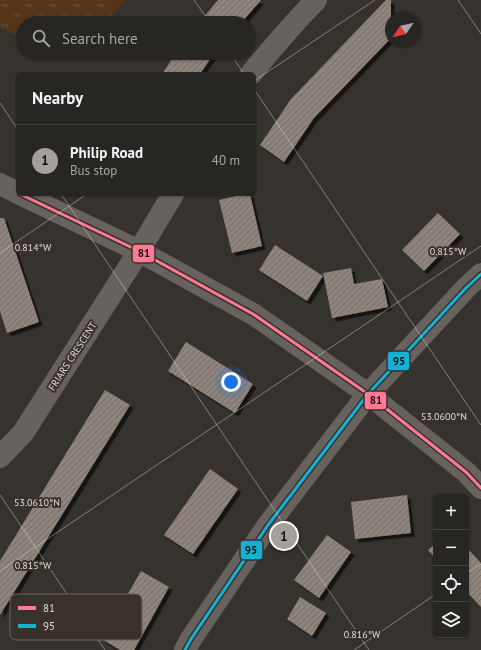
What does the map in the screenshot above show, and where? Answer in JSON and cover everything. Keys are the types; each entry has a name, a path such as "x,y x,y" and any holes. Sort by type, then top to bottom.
{"street":[{"path":"253,72 264,57 316,0"},
{"path":"0,184 16,192"},
{"path":"23,196 139,252 253,314 368,394 466,472 481,488"},
{"name":"FRIARS CRESCENT","path":"0,457 23,433 139,252 172,196"},
{"path":"185,650 268,525 368,394 466,288 481,274"}],"green space":[{"path":"0,0 126,0 111,16 16,16 16,35 0,28"}],"building":[{"path":"218,0 261,0 247,16 205,16"},
{"path":"386,0 391,0 391,12 385,12 385,44 314,118 284,162 260,145 291,99"},
{"path":"171,60 210,60 201,72 163,72"},
{"path":"236,196 250,196 262,246 232,253 219,200"},
{"path":"438,213 460,234 424,271 402,250"},
{"path":"0,218 4,218 39,322 7,333 0,311"},
{"path":"275,245 323,276 307,301 259,270"},
{"path":"351,268 354,284 382,279 388,307 332,318 323,273"},
{"path":"186,342 253,384 235,413 168,371"},
{"path":"105,390 130,405 13,594 10,594 10,599 0,615 0,561"},
{"path":"210,469 238,489 193,554 164,535"},
{"path":"407,495 411,533 355,539 351,502"},
{"path":"327,535 351,552 319,598 294,580"},
{"path":"433,546 433,556 428,550"},
{"path":"469,550 481,563 481,607 469,594"},
{"path":"141,571 169,587 142,636 142,594 128,594"},
{"path":"300,597 326,613 312,636 287,619"},
{"path":"104,640 140,640 134,650 120,650"}],"transit line":[{"name":"81","path":"24,196 139,251 253,314 368,394 466,472 481,488"},
{"name":"95","path":"185,650 268,525 368,394 466,288 481,274"}],"place":[{"name":"Philip Road","path":"284,536"}]}
